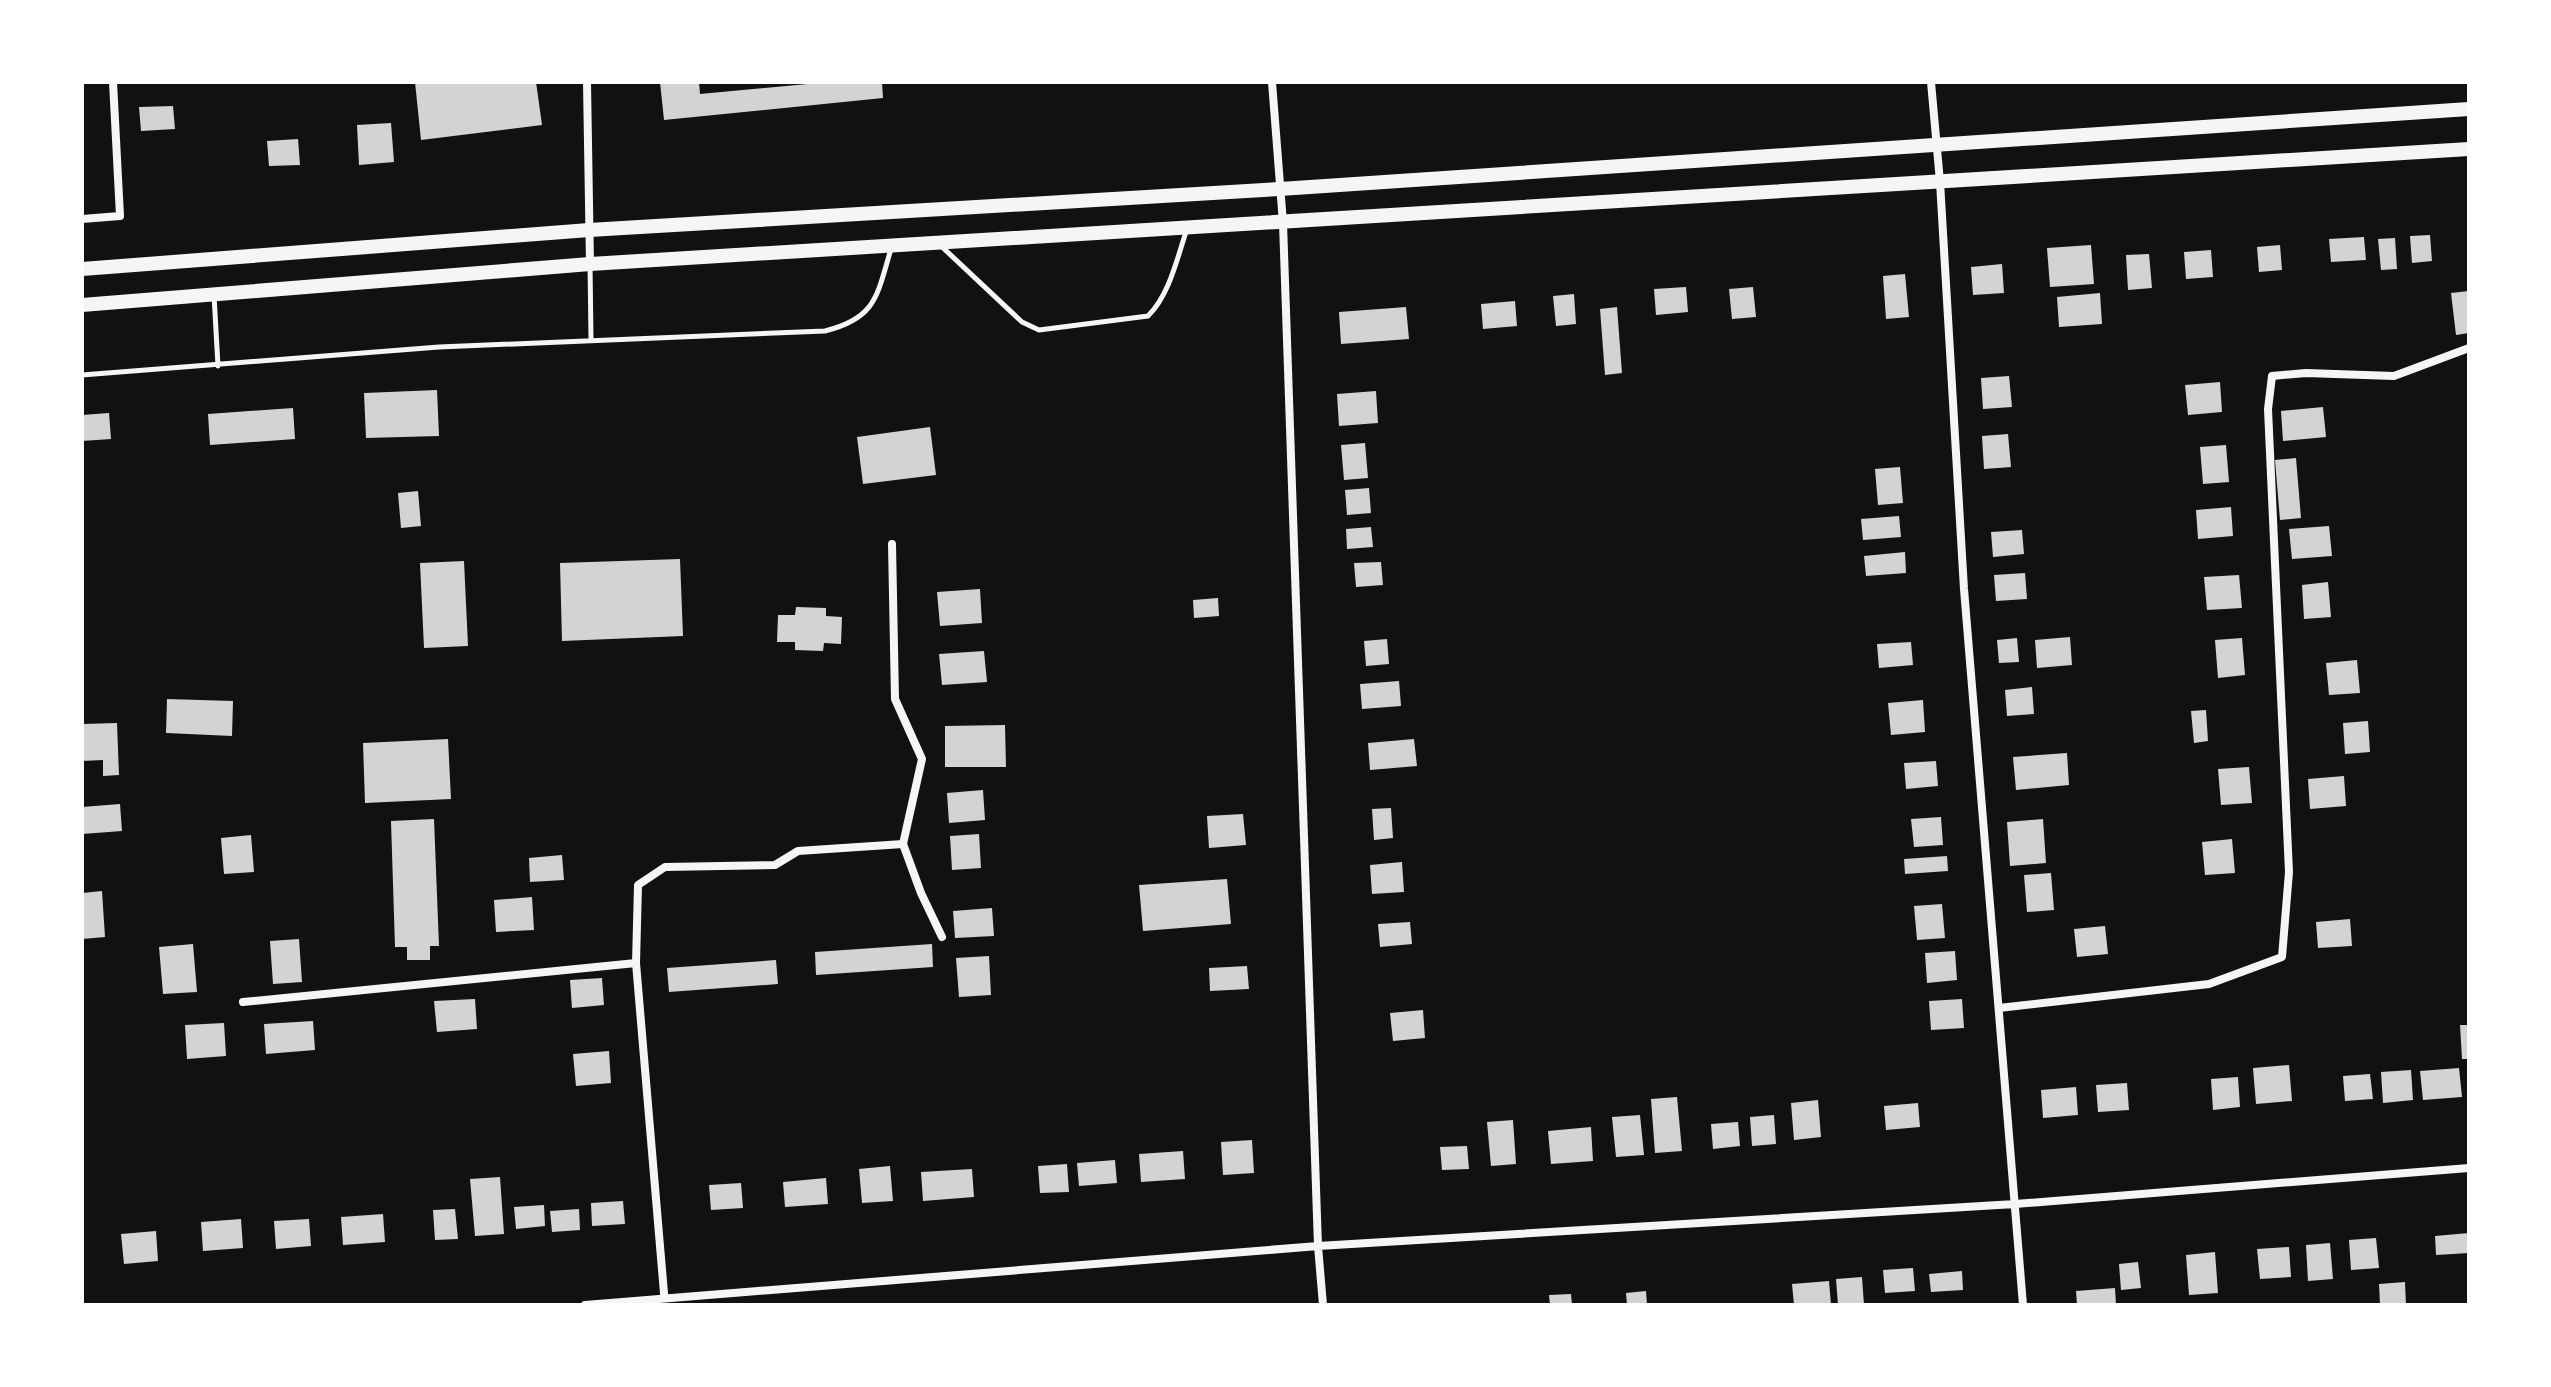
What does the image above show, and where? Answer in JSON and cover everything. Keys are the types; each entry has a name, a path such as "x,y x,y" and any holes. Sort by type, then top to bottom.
{"main road":[{"path":"82,269 589,230 1280,189 2469,109"},
{"path":"82,305 590,264 2469,149"}],"street":[{"path":"82,219 120,216 113,82"},
{"path":"587,82 590,264"},
{"path":"1272,82 1283,223 1318,1246 1323,1305"},
{"path":"1931,82 1940,182 1964,589 2023,1305"},
{"path":"1999,1008 2209,984 2282,957 2289,872 2268,409 2272,376 2306,373 2394,376 2469,348"},
{"path":"892,544 895,699 922,759 903,844 942,937"},
{"path":"664,1302 636,963 638,885 665,867 775,865 798,851 903,844"},
{"path":"243,1002 636,963"},
{"path":"585,1305 664,1302 1318,1246 2015,1204 2469,1168"}],"lane":[{"path":"937,242 1022,322 1039,330 1148,316 1164,294 1187,229"},
{"path":"82,375 439,347 825,331 847,326 865,313 873,302 892,245"},
{"path":"590,264 591,339"},
{"path":"214,294 218,366"}],"building":[{"path":"415,82 536,82 542,125 421,140"},
{"path":"660,82 699,82 700,94 829,82 882,82 883,98 664,120"},
{"path":"173,106 175,129 141,131 139,107"},
{"path":"391,123 394,162 359,165 357,125"},
{"path":"298,139 300,165 269,166 267,141"},
{"path":"2430,235 2432,261 2412,263 2410,236"},
{"path":"2364,237 2366,260 2331,262 2329,239"},
{"path":"2395,238 2397,269 2381,270 2378,239"},
{"path":"2091,245 2094,284 2050,287 2047,248"},
{"path":"2280,245 2282,270 2259,272 2257,247"},
{"path":"2211,250 2213,277 2186,279 2184,252"},
{"path":"2149,254 2152,288 2128,290 2126,255"},
{"path":"2002,264 2004,293 1973,295 1971,267"},
{"path":"1905,274 1909,317 1886,319 1883,276"},
{"path":"1686,287 1688,312 1656,315 1654,289"},
{"path":"1753,287 1756,317 1732,319 1729,289"},
{"path":"2469,291 2469,333 2456,335 2451,293"},
{"path":"2100,293 2102,324 2059,327 2057,297"},
{"path":"1574,294 1576,324 1556,326 1553,296"},
{"path":"1515,301 1517,326 1483,329 1481,304"},
{"path":"1406,307 1409,339 1341,344 1339,312"},
{"path":"1617,307 1622,373 1605,375 1600,309"},
{"path":"2009,376 2012,407 1983,409 1981,378"},
{"path":"2220,382 2222,412 2188,415 2185,385"},
{"path":"437,390 439,436 366,438 364,393"},
{"path":"1376,391 1378,423 1339,426 1337,394"},
{"path":"2323,407 2326,437 2283,441 2281,411"},
{"path":"293,408 295,439 210,445 208,414"},
{"path":"109,413 111,439 82,441 82,415"},
{"path":"930,427 936,475 863,484 857,437"},
{"path":"2008,434 2011,467 1984,469 1982,436"},
{"path":"1365,443 1368,478 1344,480 1341,445"},
{"path":"2226,445 2229,482 2203,484 2200,447"},
{"path":"2296,458 2301,518 2280,520 2275,460"},
{"path":"1900,467 1903,503 1878,505 1875,469"},
{"path":"1369,488 1371,513 1347,515 1345,490"},
{"path":"418,491 421,526 401,528 398,493"},
{"path":"2231,507 2233,536 2198,539 2196,510"},
{"path":"1899,516 1901,537 1863,540 1861,519"},
{"path":"2329,526 2332,556 2292,559 2289,529"},
{"path":"1371,527 1373,547 1347,549 1346,529"},
{"path":"2022,530 2024,554 1993,557 1991,532"},
{"path":"1905,552 1906,573 1866,576 1864,556"},
{"path":"680,559 683,636 562,641 560,563"},
{"path":"464,561 468,646 424,648 420,563"},
{"path":"1381,562 1383,585 1356,587 1354,563"},
{"path":"2025,573 2027,599 1996,601 1994,575"},
{"path":"2239,575 2242,608 2207,610 2204,577"},
{"path":"2328,582 2331,617 2304,619 2302,585"},
{"path":"980,589 982,623 940,626 937,592"},
{"path":"1218,598 1219,616 1194,618 1193,600"},
{"path":"796,607 826,608 826,616 842,617 841,644 824,643 823,651 795,650 795,642 777,642 778,615 795,615"},
{"path":"2070,637 2072,665 2037,668 2035,640"},
{"path":"2017,638 2019,662 1999,663 1997,640"},
{"path":"2242,638 2245,675 2218,678 2215,640"},
{"path":"1387,639 1389,664 1366,666 1364,641"},
{"path":"1911,642 1913,665 1879,668 1877,644"},
{"path":"984,651 987,682 942,685 939,654"},
{"path":"2357,660 2360,693 2329,695 2326,663"},
{"path":"1399,681 1401,706 1362,709 1360,684"},
{"path":"2032,687 2034,714 2007,716 2005,690"},
{"path":"167,699 233,701 232,736 166,733"},
{"path":"1923,700 1925,732 1891,735 1888,703"},
{"path":"2206,710 2208,741 2194,743 2191,711"},
{"path":"2368,721 2370,752 2345,754 2343,723"},
{"path":"117,723 119,775 103,776 103,760 82,761 82,724"},
{"path":"1005,725 1006,767 945,767 945,726"},
{"path":"448,739 451,799 365,803 363,743"},
{"path":"1414,739 1417,766 1370,770 1368,743"},
{"path":"2067,753 2069,785 2016,790 2013,757"},
{"path":"1936,761 1938,786 1906,789 1904,763"},
{"path":"2249,767 2252,803 2221,805 2218,769"},
{"path":"2344,776 2346,806 2310,809 2308,779"},
{"path":"983,790 985,820 949,823 947,793"},
{"path":"120,804 122,831 82,834 82,807"},
{"path":"1391,808 1393,838 1374,840 1372,809"},
{"path":"1243,814 1246,845 1209,848 1207,816"},
{"path":"1941,817 1943,845 1914,847 1911,819"},
{"path":"434,819 439,946 430,946 430,960 407,960 407,947 395,947 391,821"},
{"path":"2043,819 2046,863 2010,866 2007,822"},
{"path":"979,834 981,868 952,870 950,836"},
{"path":"251,835 254,872 224,874 221,838"},
{"path":"2232,839 2235,873 2205,875 2202,842"},
{"path":"562,855 564,880 530,882 529,858"},
{"path":"1947,856 1948,871 1905,874 1904,859"},
{"path":"1402,862 1404,892 1372,894 1370,865"},
{"path":"2051,873 2054,910 2027,912 2024,875"},
{"path":"1227,879 1231,924 1143,931 1139,885"},
{"path":"102,891 105,937 82,939 82,893"},
{"path":"532,897 534,930 496,932 494,900"},
{"path":"1942,904 1945,938 1917,940 1914,906"},
{"path":"992,908 994,936 955,938 953,911"},
{"path":"2350,919 2352,946 2318,948 2316,922"},
{"path":"1410,922 1412,944 1380,947 1378,924"},
{"path":"2105,926 2108,954 2077,957 2074,929"},
{"path":"299,939 302,982 273,984 270,941"},
{"path":"193,944 197,992 163,994 159,947"},
{"path":"932,944 933,967 816,975 815,952"},
{"path":"1955,951 1957,980 1927,983 1925,953"},
{"path":"989,956 991,995 959,997 956,958"},
{"path":"776,960 778,984 669,992 667,968"},
{"path":"1247,966 1249,989 1210,991 1209,968"},
{"path":"602,978 604,1005 572,1008 570,980"},
{"path":"475,999 477,1029 437,1032 434,1001"},
{"path":"1962,999 1964,1028 1931,1030 1929,1001"},
{"path":"1423,1010 1425,1038 1393,1041 1390,1013"},
{"path":"313,1021 315,1050 266,1054 264,1024"},
{"path":"224,1023 226,1056 187,1059 185,1025"},
{"path":"2460,1025 2469,1025 2469,1059 2462,1059"},
{"path":"609,1051 611,1083 576,1086 573,1054"},
{"path":"2289,1065 2292,1101 2256,1104 2253,1068"},
{"path":"2459,1068 2462,1097 2423,1100 2420,1071"},
{"path":"2411,1070 2413,1100 2383,1103 2381,1072"},
{"path":"2370,1074 2373,1099 2345,1101 2343,1076"},
{"path":"2238,1077 2240,1107 2213,1110 2211,1079"},
{"path":"2127,1083 2129,1110 2098,1112 2096,1085"},
{"path":"2076,1087 2078,1115 2043,1118 2041,1090"},
{"path":"1677,1097 1682,1151 1655,1153 1651,1099"},
{"path":"1818,1100 1821,1137 1794,1140 1791,1103"},
{"path":"1918,1103 1920,1127 1886,1130 1884,1106"},
{"path":"1640,1115 1644,1155 1616,1157 1612,1117"},
{"path":"1774,1115 1776,1144 1752,1146 1750,1117"},
{"path":"1513,1120 1516,1164 1491,1166 1487,1122"},
{"path":"1738,1122 1740,1146 1713,1149 1711,1124"},
{"path":"1591,1127 1593,1161 1551,1164 1548,1131"},
{"path":"1252,1140 1254,1173 1223,1175 1221,1142"},
{"path":"1467,1146 1469,1169 1442,1170 1440,1147"},
{"path":"1183,1151 1185,1179 1141,1182 1139,1154"},
{"path":"1115,1160 1117,1183 1079,1186 1077,1163"},
{"path":"1067,1164 1069,1192 1040,1193 1038,1166"},
{"path":"890,1166 893,1201 862,1203 859,1169"},
{"path":"972,1169 974,1197 923,1201 921,1172"},
{"path":"500,1177 504,1234 475,1236 470,1179"},
{"path":"826,1178 828,1204 785,1207 783,1182"},
{"path":"741,1183 743,1208 711,1210 709,1185"},
{"path":"623,1201 625,1224 592,1226 591,1203"},
{"path":"544,1205 545,1226 516,1229 514,1207"},
{"path":"455,1209 458,1239 435,1240 433,1210"},
{"path":"579,1209 580,1230 552,1232 550,1211"},
{"path":"383,1214 385,1242 343,1245 341,1217"},
{"path":"241,1219 243,1248 203,1251 201,1222"},
{"path":"309,1219 311,1246 276,1249 274,1221"},
{"path":"156,1231 158,1261 124,1264 121,1234"},
{"path":"2469,1233 2469,1253 2436,1255 2435,1236"},
{"path":"2376,1238 2379,1268 2351,1270 2349,1240"},
{"path":"2330,1243 2333,1279 2308,1281 2306,1245"},
{"path":"2289,1247 2291,1277 2260,1279 2257,1249"},
{"path":"2215,1252 2218,1293 2189,1295 2186,1255"},
{"path":"2138,1262 2141,1288 2121,1290 2119,1264"},
{"path":"1913,1268 1915,1291 1885,1293 1883,1270"},
{"path":"1962,1271 1963,1290 1931,1292 1929,1274"},
{"path":"1862,1277 1864,1305 1838,1305 1836,1279"},
{"path":"1829,1281 1831,1305 1794,1305 1792,1284"},
{"path":"2405,1282 2406,1305 2380,1305 2379,1284"},
{"path":"2115,1288 2116,1305 2077,1305 2076,1291"},
{"path":"1646,1291 1647,1305 1627,1305 1626,1293"},
{"path":"1571,1294 1572,1305 1550,1305 1549,1295"}]}
